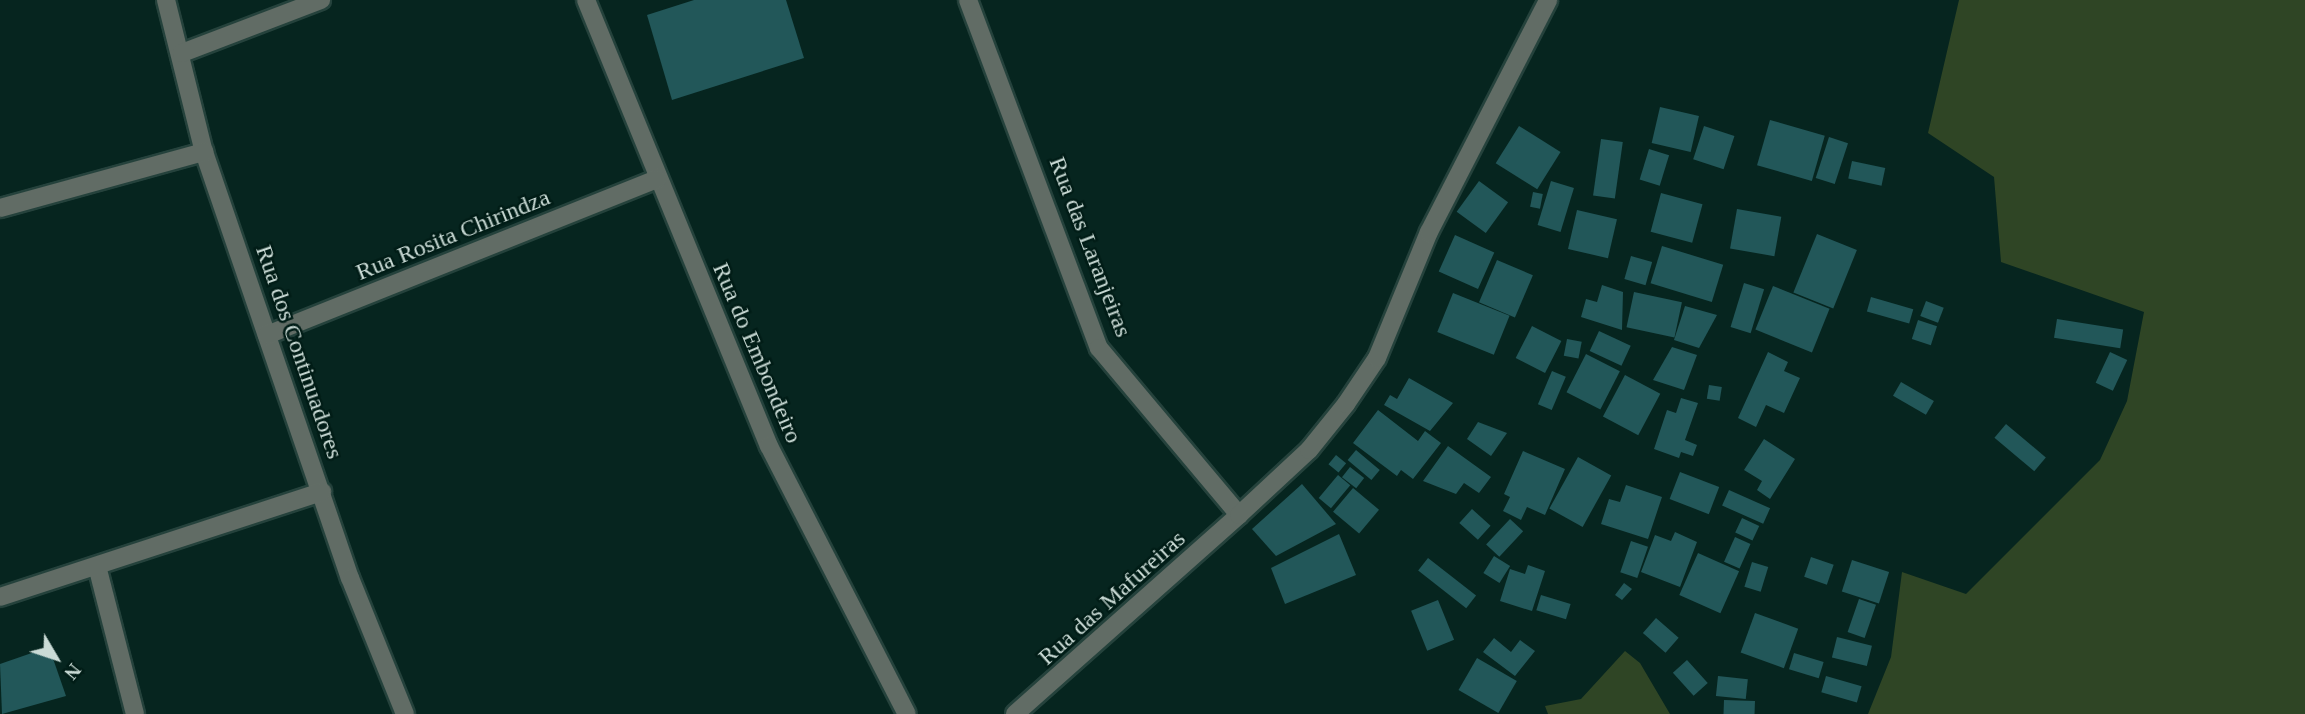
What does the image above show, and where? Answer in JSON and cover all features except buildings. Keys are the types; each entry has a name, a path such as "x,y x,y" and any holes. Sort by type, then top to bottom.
{"street":[{"name":"Rua dos Continuadores","path":"166,0 182,53 204,152 322,492 405,714"},
{"path":"182,53 321,0"},
{"name":"Rua do Embondeiro","path":"586,0 657,179 769,446 907,714"},
{"name":"Rua das Laranjeiras","path":"968,0 1098,348 1239,516"},
{"name":"Rua das Mafureiras","path":"1015,714 1239,516 1309,450 1377,358 1429,232 1548,0"},
{"path":"0,208 204,152"},
{"name":"Rua Rosita Chirindza","path":"267,335 657,179"},
{"path":"0,597 322,492"},
{"path":"97,566 135,714"}],"green space":[{"path":"1959,0 2305,0 2305,714 1868,714 1891,657 1902,572 1966,594 2100,460 2127,401 2144,312 2001,262 1994,177 1928,133"},
{"path":"1625,651 1640,663 1670,714 1548,714 1545,706 1581,699"}]}
